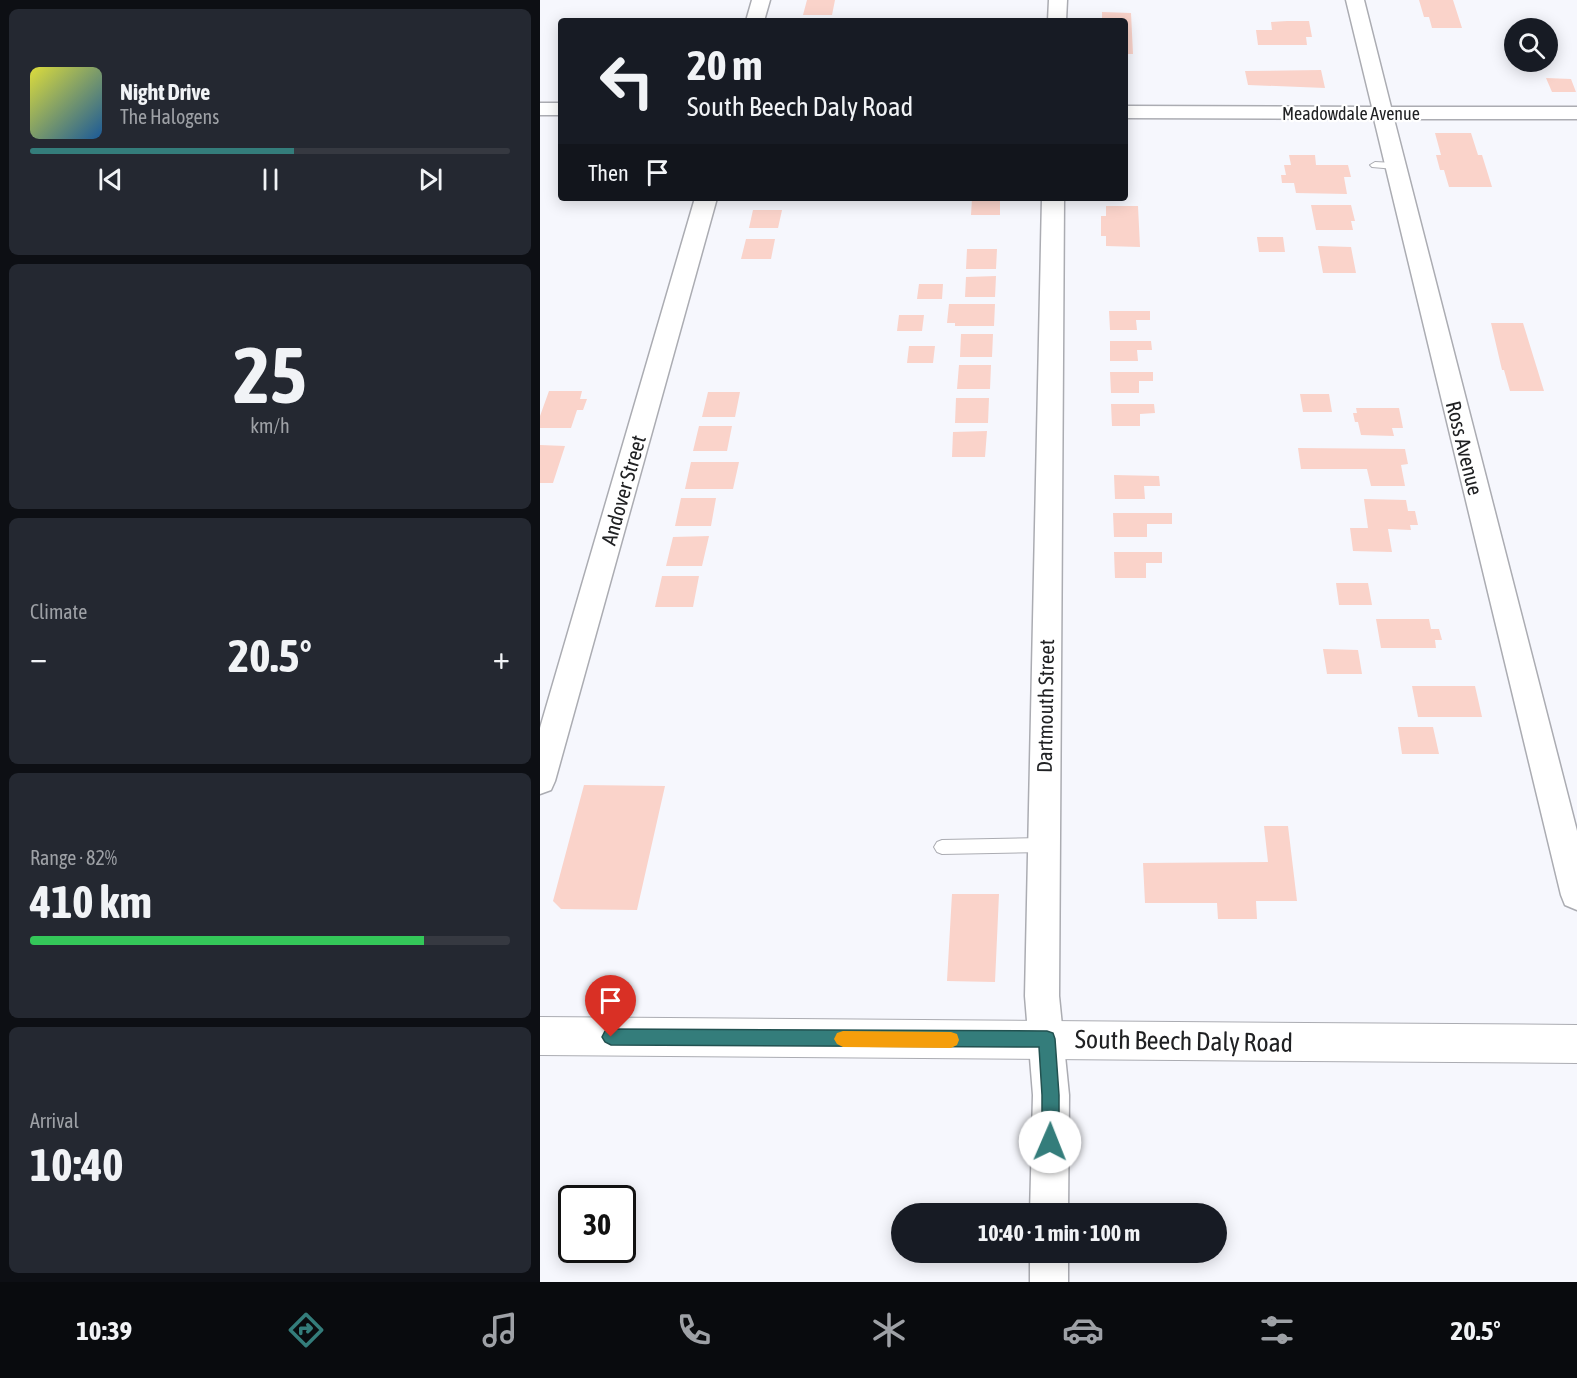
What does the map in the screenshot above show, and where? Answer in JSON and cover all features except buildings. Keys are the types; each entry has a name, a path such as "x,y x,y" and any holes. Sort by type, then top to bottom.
{"main road":[{"name":"South Beech Daly Road","path":"540,1036 1577,1044"}],"street":[{"path":"756,18 761,0"},
{"path":"1057,18 1058,0"},
{"name":"Ross Avenue","path":"1355,0 1383,113 1385,166 1577,895"},
{"path":"540,109 558,109"},
{"name":"Meadowdale Avenue","path":"1128,112 1577,113"},
{"name":"Andover Street","path":"540,781 705,201"},
{"name":"Dartmouth Street","path":"1050,1203 1051,1095 1042,996 1053,201"},
{"path":"1049,1263 1049,1282"}],"lane":[{"path":"942,847 1044,845"}],"slow traffic":[{"path":"843,1039 951,1040"}],"route":[{"path":"611,1037 1047,1039 1051,1095 1050,1142"}]}
